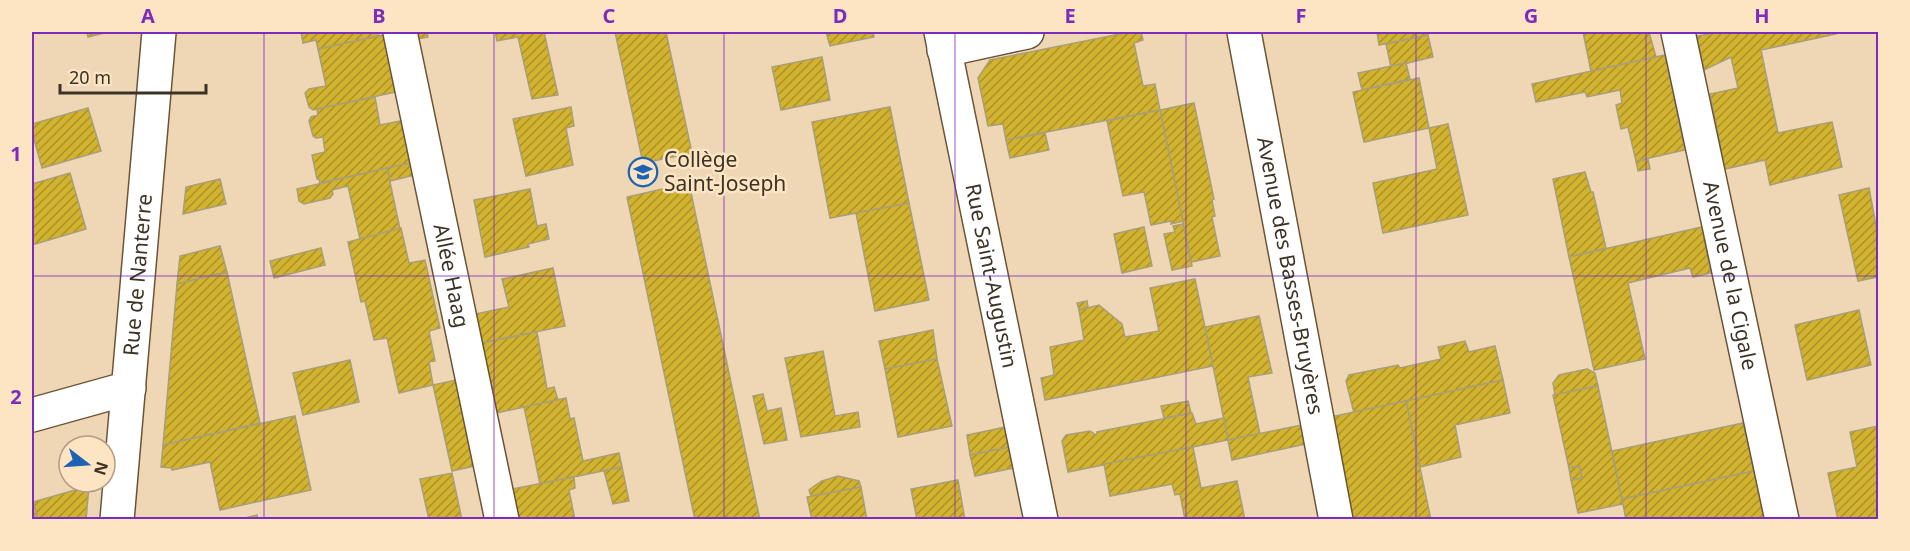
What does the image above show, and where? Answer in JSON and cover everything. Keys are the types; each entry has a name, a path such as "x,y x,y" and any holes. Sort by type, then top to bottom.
{"street":[{"name":"Rue de Nanterre","path":"117,519 159,32"},
{"name":"Allée Haag","path":"400,32 502,519"},
{"path":"943,41 1027,32"},
{"name":"Avenue des Basses-Bruyères","path":"1244,32 1336,519"},
{"name":"Avenue de la Cigale","path":"1678,32 1782,519"},
{"name":"Rue Saint-Augustin","path":"943,41 1041,519"},
{"path":"32,415 129,388"}],"building":[{"path":"87,32 108,32 88,37"},
{"path":"301,32 378,32 379,36 318,49 316,40 303,43"},
{"path":"398,32 410,89 313,110 309,107 305,93 309,89 326,86 318,49"},
{"path":"416,32 427,32 428,37 418,39"},
{"path":"495,32 544,32 558,95 532,99 518,37 497,41"},
{"path":"615,32 666,32 692,153 643,163"},
{"path":"826,32 873,32 874,37 830,46"},
{"path":"1130,32 1141,32 1143,40 1134,43 1143,86 1155,84 1160,110 1006,140 1003,124 988,126 978,78 990,60"},
{"path":"1377,32 1428,32 1428,35 1379,45"},
{"path":"1583,32 1649,32 1656,57 1591,71"},
{"path":"1720,32 1835,32 1836,34 1761,50 1778,133 1832,122 1842,167 1770,185 1765,160 1725,169 1710,94 1738,88 1731,57 1704,70 1697,36"},
{"path":"1428,35 1433,57 1391,67 1386,44"},
{"path":"1665,55 1685,150 1636,161 1628,127 1621,129 1616,105 1622,103 1620,90 1587,97 1585,92 1536,102 1532,84"},
{"path":"822,57 830,100 781,110 772,67"},
{"path":"1406,63 1410,79 1362,90 1358,73"},
{"path":"1419,78 1429,128 1364,142 1353,92"},
{"path":"375,97 380,125 416,118 425,160 320,183 312,155 325,152 323,137 313,136 309,121 311,117 318,115 317,109"},
{"path":"1194,103 1214,199 1212,200 1215,216 1212,217 1220,256 1191,262 1160,110"},
{"path":"571,107 574,126 566,128 573,165 526,176 513,119"},
{"path":"890,107 909,203 830,218 812,122"},
{"path":"88,108 101,151 42,168 32,124"},
{"path":"1160,110 1183,221 1151,225 1144,192 1123,196 1107,121"},
{"path":"1448,124 1468,215 1383,233 1373,183 1437,169 1429,128"},
{"path":"1045,133 1049,150 1010,158 1006,140"},
{"path":"1648,159 1650,169 1638,171 1636,161"},
{"path":"425,160 427,172 390,181 387,168"},
{"path":"387,168 400,229 360,239 348,186 332,190 333,194 330,198 304,204 299,201 297,189"},
{"path":"1585,172 1591,192 1593,192 1606,248 1569,257 1553,179"},
{"path":"70,173 86,229 32,245 32,184"},
{"path":"220,179 226,204 183,214 186,187"},
{"path":"689,183 760,520 695,520 627,197"},
{"path":"1869,188 1878,236 1878,277 1858,281 1839,195"},
{"path":"530,189 537,226 546,224 549,239 528,244 529,247 485,257 474,200"},
{"path":"909,203 929,300 875,311 856,213"},
{"path":"1183,224 1192,266 1172,270 1164,234 1175,232 1173,226"},
{"path":"1144,227 1152,266 1122,273 1114,234"},
{"path":"1702,227 1711,273 1693,277 1690,268 1628,283 1645,359 1594,370 1569,257"},
{"path":"401,228 409,263 425,260 440,328 429,331 435,361 429,362 433,385 399,393 387,338 374,340 365,301 361,302 348,242"},
{"path":"220,246 227,272 177,284 180,256"},
{"path":"321,248 325,265 274,278 270,261"},
{"path":"553,268 565,326 481,343 475,314 509,307 502,279"},
{"path":"227,272 260,423 163,445 177,284"},
{"path":"1195,279 1213,366 1045,400 1041,378 1054,375 1050,347 1084,340 1079,310 1099,305 1122,324 1125,337 1159,331 1150,288"},
{"path":"1087,301 1088,307 1079,310 1077,303"},
{"path":"1859,310 1871,365 1807,380 1795,325"},
{"path":"1259,316 1272,373 1248,377 1260,434 1228,440 1205,327"},
{"path":"933,330 937,359 885,369 879,341"},
{"path":"537,332 547,389 554,387 558,400 496,413 481,343"},
{"path":"1465,341 1469,352 1495,346 1503,380 1354,413 1346,381 1349,375 1398,365 1400,368 1441,359 1438,347"},
{"path":"823,351 835,416 858,412 860,427 801,437 785,358"},
{"path":"937,359 952,426 898,437 885,369"},
{"path":"350,360 359,402 303,415 293,373"},
{"path":"1587,369 1595,373 1598,386 1555,395 1553,383 1559,375"},
{"path":"470,377 488,463 452,471 433,385"},
{"path":"1503,380 1510,413 1455,425 1461,457 1420,467 1406,401"},
{"path":"1598,386 1623,504 1578,513 1571,480 1582,478 1579,466 1569,468 1553,395"},
{"path":"763,394 767,411 781,408 787,440 764,444 753,396"},
{"path":"566,398 570,419 574,418 583,461 619,453 622,467 540,484 524,407"},
{"path":"1188,401 1191,413 1164,418 1161,406"},
{"path":"1406,401 1431,520 1351,520 1330,417"},
{"path":"1192,413 1196,424 1224,418 1228,440 1068,472 1062,441 1066,435 1090,431 1096,435 1097,432"},
{"path":"295,416 311,490 220,510 210,462 172,470 172,468 161,467 163,445"},
{"path":"1743,423 1754,471 1622,499 1612,451"},
{"path":"1302,425 1306,444 1232,460 1228,440"},
{"path":"1878,426 1878,517 1865,520 1838,520 1828,473 1857,467 1850,432"},
{"path":"1006,427 1010,447 970,455 967,435"},
{"path":"1010,447 1014,468 975,476 970,455"},
{"path":"1193,447 1201,488 1237,481 1245,520 1185,520 1180,494 1175,495 1172,484 1110,496 1104,464"},
{"path":"1579,466 1582,478 1571,480 1569,468"},
{"path":"622,467 629,501 613,504 604,471"},
{"path":"1754,471 1765,520 1626,520 1622,499"},
{"path":"452,473 462,520 429,520 420,479"},
{"path":"838,476 859,481 861,487 811,496 809,490 814,486"},
{"path":"574,477 575,488 569,490 575,520 519,520 512,489"},
{"path":"958,480 965,520 917,520 911,489"},
{"path":"861,487 867,520 812,520 807,497"},
{"path":"61,494 88,494 86,520 38,520 33,502"},
{"path":"35,508 38,520 32,520 32,509"},
{"path":"257,515 258,520 237,520"}],"place":[{"name":"Collège Saint-Joseph","path":"643,172"}]}
